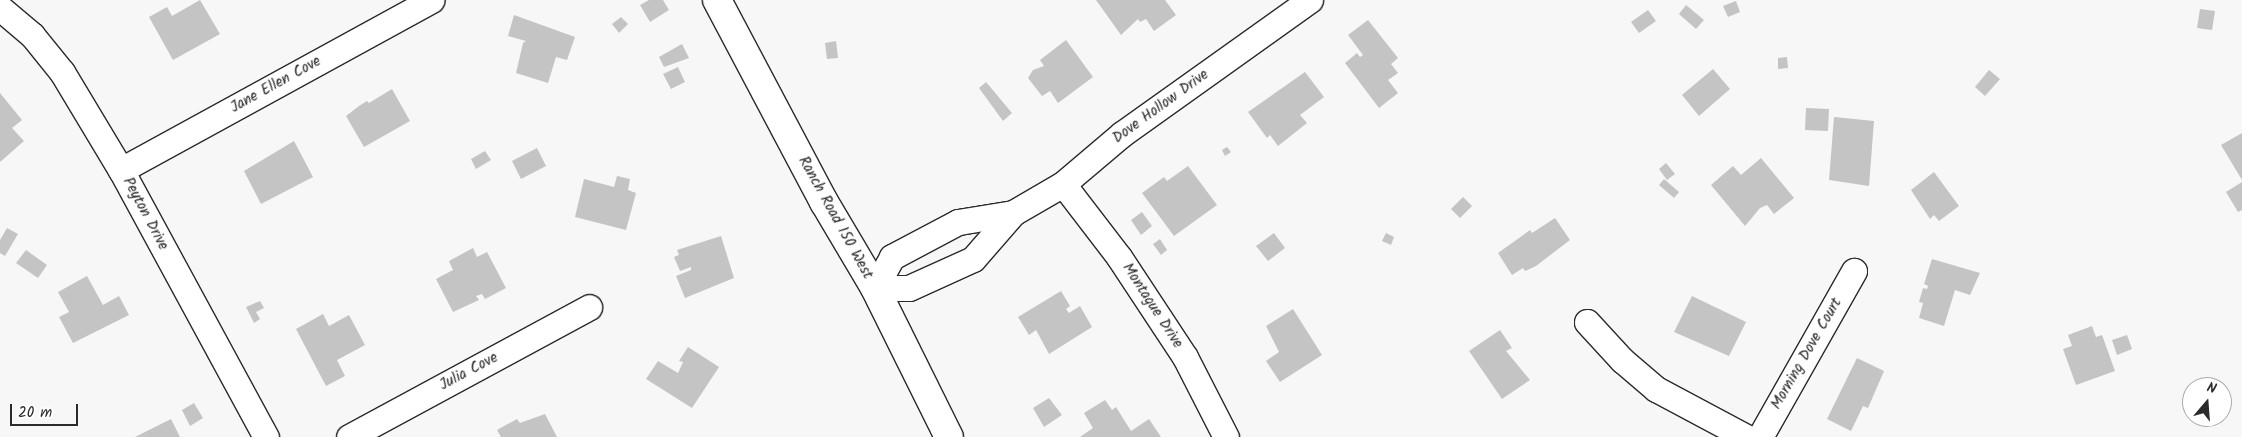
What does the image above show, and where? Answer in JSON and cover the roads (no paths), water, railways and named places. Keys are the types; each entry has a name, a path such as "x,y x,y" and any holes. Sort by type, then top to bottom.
{"main road":[{"name":"Ranch Road 150 West","path":"717,0 824,202 875,288 949,437"}],"street":[{"name":"Jane Ellen Cove","path":"122,170 431,0"},
{"name":"Dove Hollow Drive","path":"1012,213 958,222 892,257 875,288 909,288 973,259 1012,213 1063,184 1122,134 1310,0"},
{"name":"Peyton Drive","path":"0,8 32,35 62,72 122,170 266,437"},
{"name":"Montague Drive","path":"1063,184 1119,257 1185,357 1226,437"},
{"name":"Morning Dove Court","path":"1760,437 1854,271"},
{"name":"Julia Cove","path":"349,437 589,307"},
{"path":"1587,322 1622,360 1656,389 1746,437"}]}
